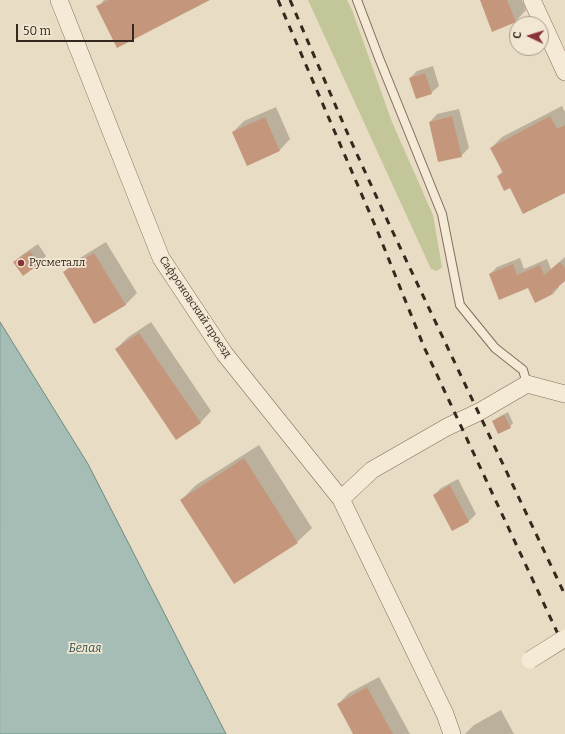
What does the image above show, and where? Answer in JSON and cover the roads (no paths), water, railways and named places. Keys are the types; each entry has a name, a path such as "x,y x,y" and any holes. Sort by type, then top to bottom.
{"street":[{"name":"Сафроновский проезд","path":"59,0 161,258 224,352 341,499 441,707 452,734"},
{"path":"532,0 565,72"},
{"path":"341,499 372,470 447,427 479,412 527,384 565,394"},
{"path":"530,660 565,638"}],"lane":[{"path":"357,0 442,214 460,305 495,348 523,370 527,384"}],"water":[{"name":"Белая","path":"0,322 88,464 226,734 0,734"}],"railway":[{"path":"278,0 377,230 424,347 565,649"},
{"path":"290,0 350,139 389,224 565,595"}],"place":[{"name":"Русметалл","path":"21,263"}]}
